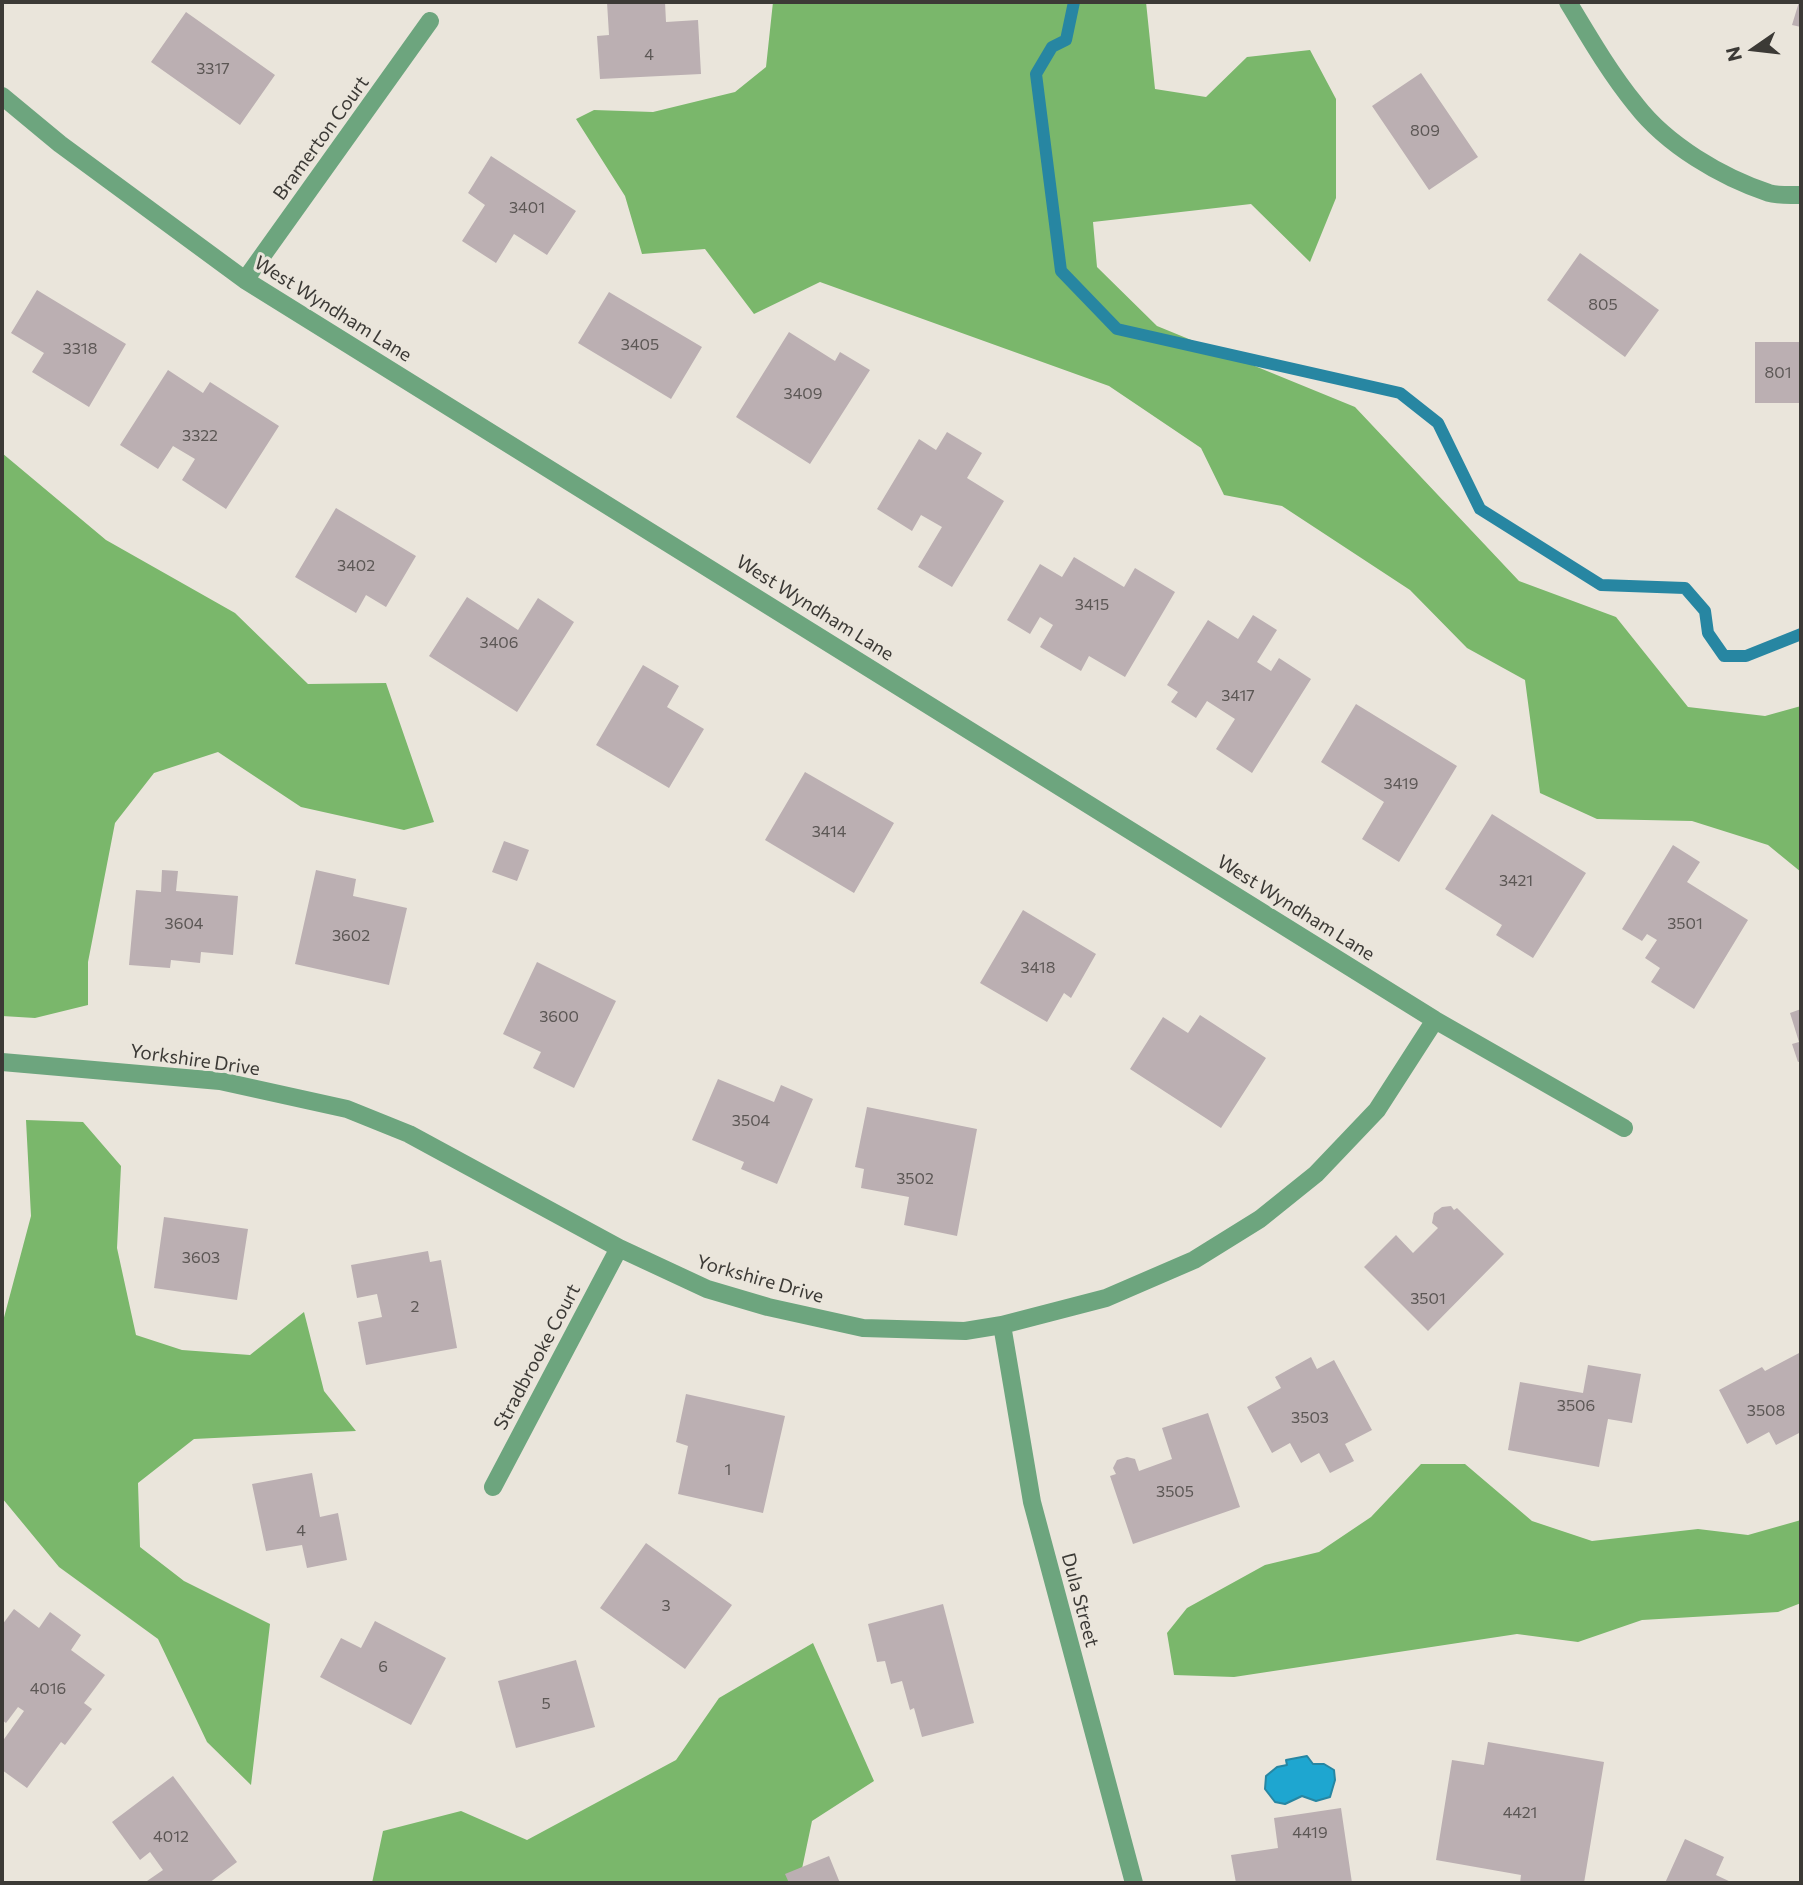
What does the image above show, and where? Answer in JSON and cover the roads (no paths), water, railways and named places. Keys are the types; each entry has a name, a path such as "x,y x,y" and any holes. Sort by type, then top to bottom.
{"street":[{"path":"1568,2 1636,106 1658,130 1725,174 1772,194 1801,195"},
{"name":"Bramerton Court","path":"245,280 430,21"},
{"name":"West Wyndham Lane","path":"2,96 82,160 245,280 1435,1020 1624,1128"},
{"name":"Yorkshire Drive","path":"2,1062 220,1081 347,1109 409,1134 619,1248 707,1289 768,1307 863,1328 965,1331 1002,1325 1106,1298 1194,1260 1260,1219 1316,1174 1377,1110 1435,1020"},
{"name":"Stradbrooke Court","path":"493,1487 619,1248"},
{"name":"Dula Street","path":"1002,1325 1032,1502 1134,1883"}],"water":[{"path":"1307,1756 1313,1764 1324,1764 1334,1770 1335,1780 1330,1797 1316,1801 1302,1796 1285,1804 1275,1802 1265,1789 1266,1776 1277,1767 1287,1765 1286,1760"}],"waterway":[{"path":"1074,2 1066,40 1052,47 1036,74 1061,271 1117,329 1400,393 1438,423 1480,509 1601,585 1685,588 1705,611 1708,633 1724,656 1746,656 1801,634"}]}
